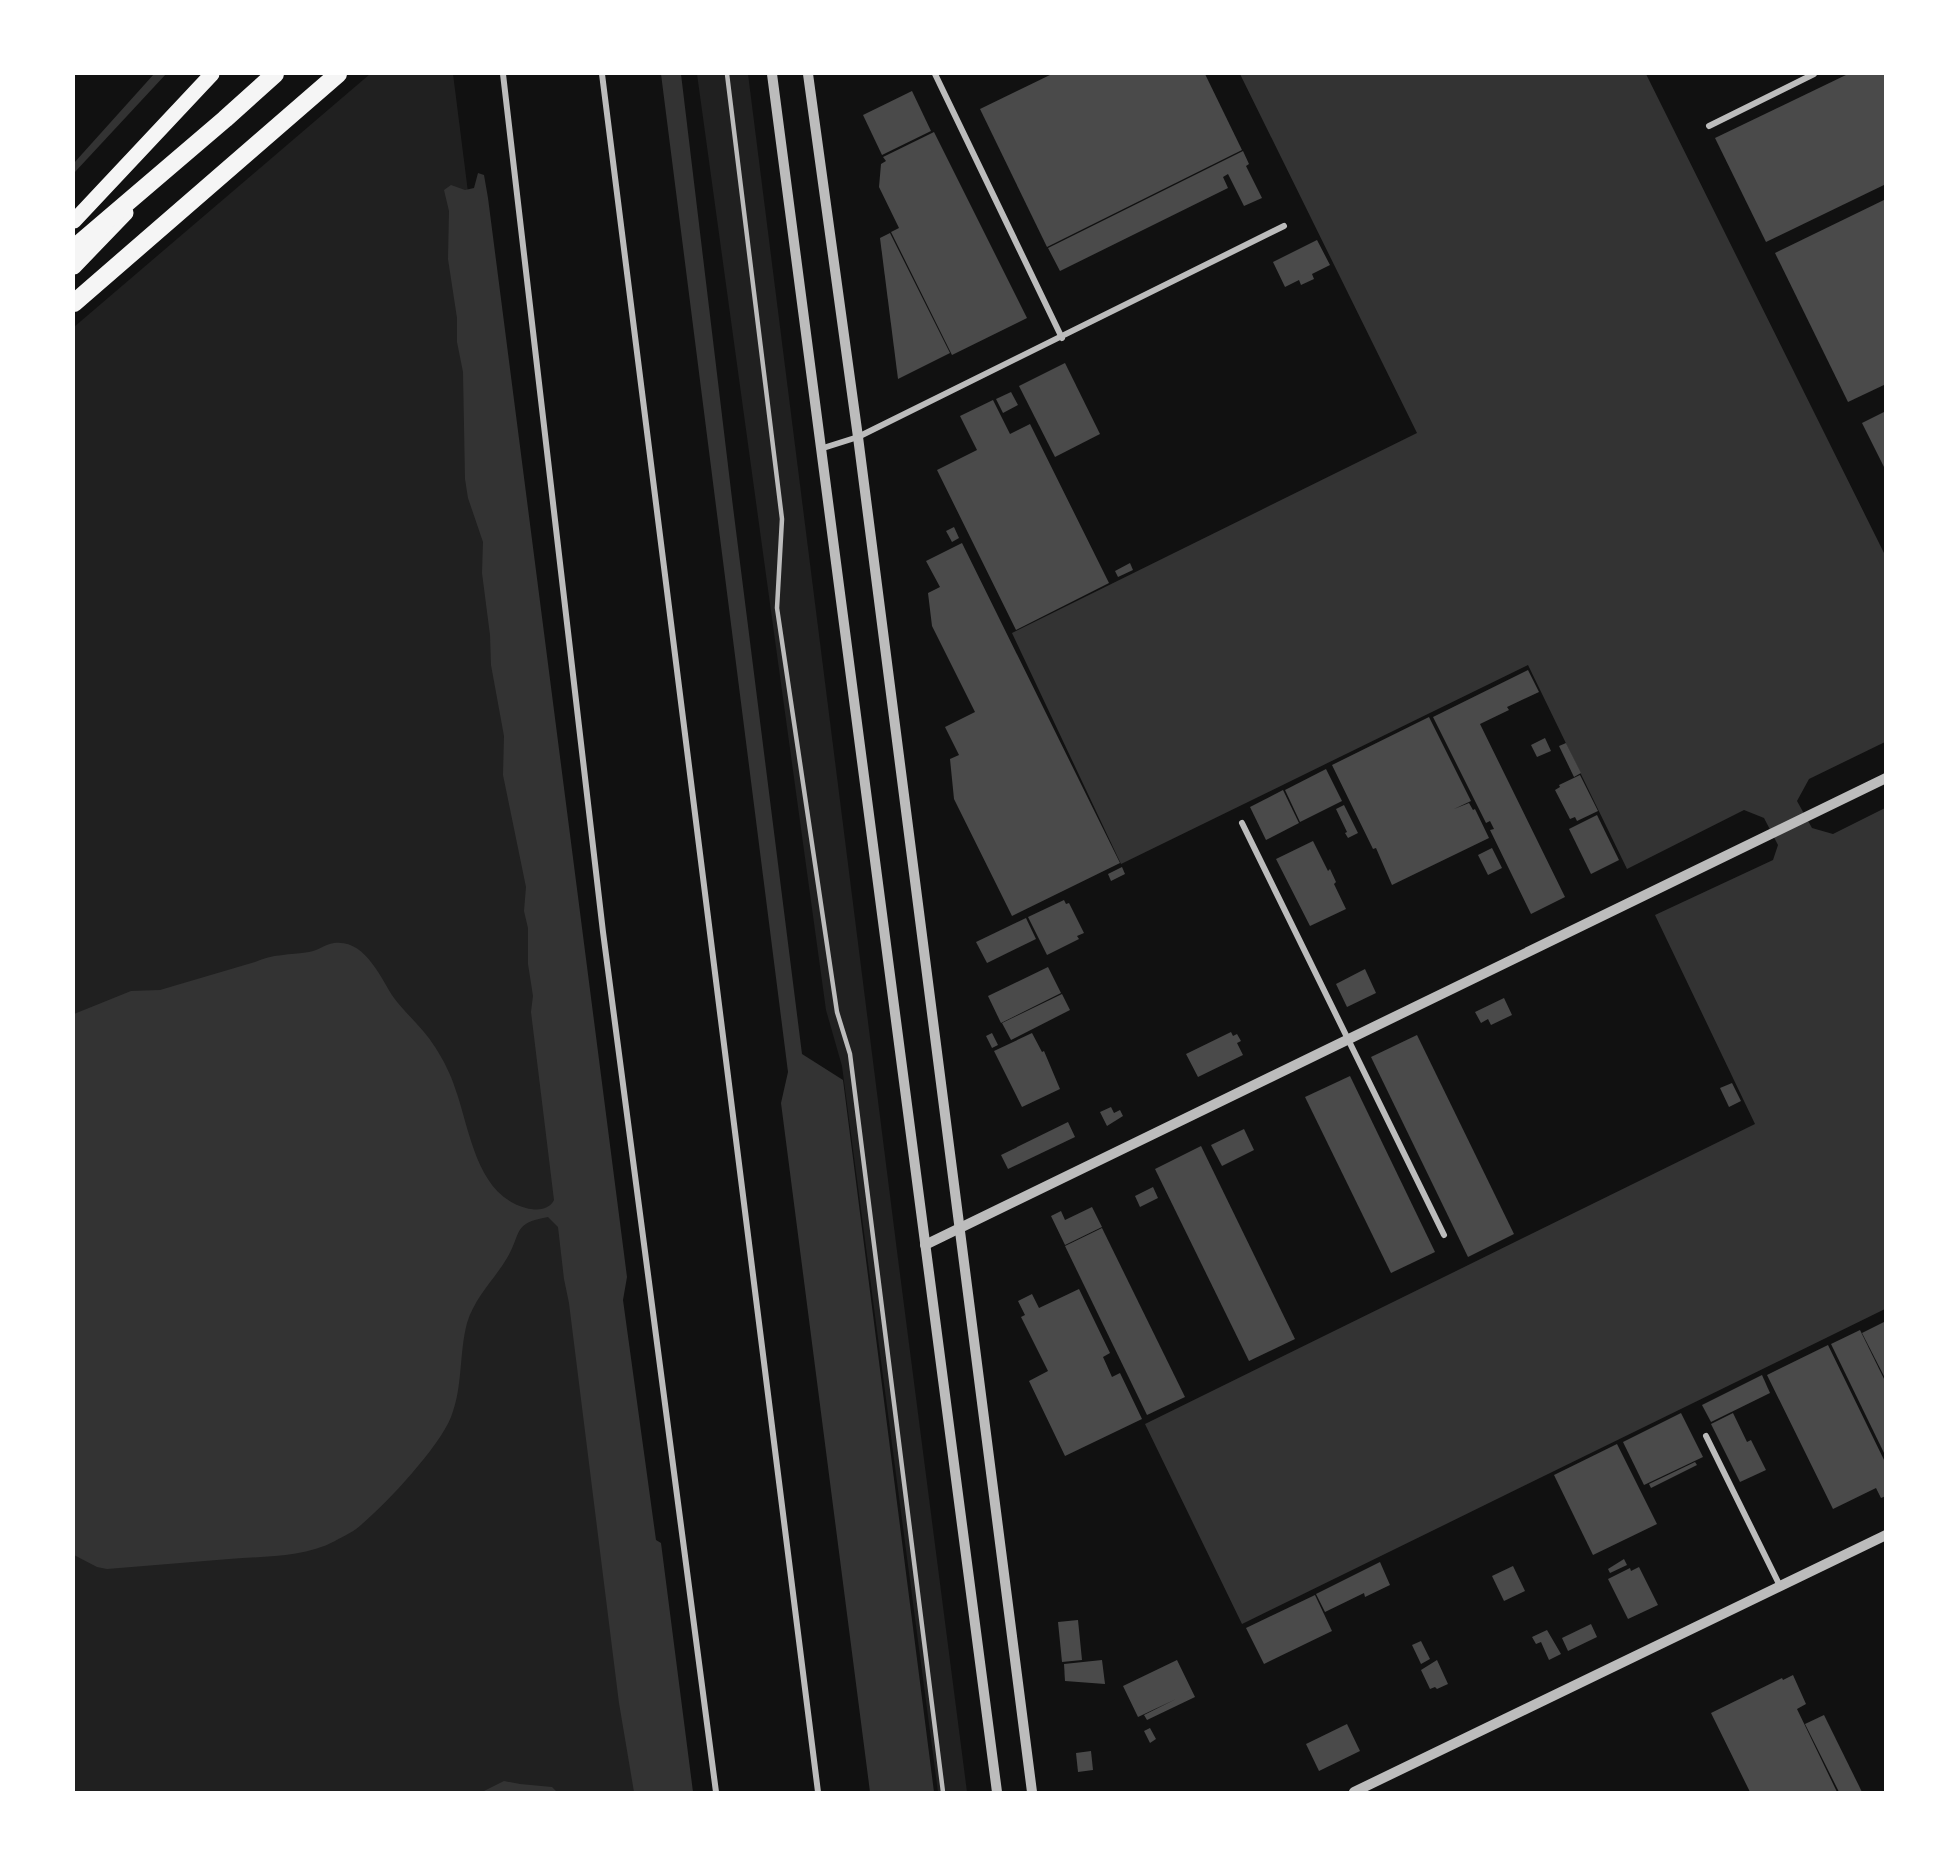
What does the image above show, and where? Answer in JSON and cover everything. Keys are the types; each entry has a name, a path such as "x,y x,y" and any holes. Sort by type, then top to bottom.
{"highway":[{"path":"74,248 275,74"},
{"path":"74,303 338,74"}],"main road":[{"path":"74,221 212,74"},
{"path":"74,267 263,74"}],"street":[{"path":"503,74 603,932 716,1792"},
{"path":"602,74 818,1792"},
{"path":"772,74 819,449 997,1792"},
{"path":"808,74 858,437 1032,1792"},
{"path":"935,74 1062,338"},
{"path":"1709,126 1814,74"},
{"path":"819,449 858,437 1062,338 1284,226"},
{"path":"925,1245 1886,778"},
{"path":"1242,824 1444,1235"},
{"path":"1706,1436 1780,1586"},
{"path":"1354,1792 1886,1535"}],"lane":[{"path":"727,74 782,519 777,608 837,1012 850,1054 943,1792"}],"shaded area":[{"path":"154,74 166,74 74,173 74,163"},
{"path":"370,74 453,74 671,1792 74,1792 74,327"},
{"path":"661,74 681,74 802,1054 843,1080 934,1792 870,1792 781,1103 788,1072"},
{"path":"697,74 748,74 967,1792 938,1792 842,1066 826,1010"},
{"path":"1240,74 1646,74 1885,555 1885,742 1809,779 1797,801 1812,828 1833,834 1885,808 1885,1309 1242,1624 1145,1424 1755,1124 1655,915 1773,860 1778,845 1764,818 1744,810 1627,869 1528,665 1121,864 1012,633 1417,433"},
{"path":"478,173 484,175 488,198 627,1277 623,1300 656,1540 661,1543 693,1792 634,1792 619,1703 558,1227 548,1217 537,1219 523,1226 507,1258 470,1314 455,1406 445,1429 412,1474 356,1529 323,1547 283,1555 107,1569 97,1567 74,1555 74,1014 131,991 160,990 268,957 312,951 334,943 345,943 363,953 377,970 394,998 431,1040 449,1072 477,1158 496,1190 509,1201 530,1209 546,1208 554,1200 531,1012 533,996 528,964 528,928 524,911 526,887 503,775 504,736 491,665 490,635 482,573 483,542 468,498 465,479 463,372 457,342 457,318 448,259 449,211 444,190 451,185 465,190 474,188"},
{"path":"504,1781 552,1787 557,1792 482,1792"}],"building":[{"path":"1052,74 1205,74 1242,150 1047,247 980,109"},
{"path":"1848,74 1886,74 1886,184 1766,242 1715,138"},
{"path":"912,91 931,131 882,155 863,115"},
{"path":"934,132 1027,318 952,355 891,232 899,228 879,187 881,164 886,161 883,157"},
{"path":"1243,151 1249,164 1246,166 1262,198 1244,206 1228,174 1223,177 1228,188 1060,271 1048,248"},
{"path":"1886,199 1886,384 1848,402 1775,253"},
{"path":"890,233 950,353 898,379 880,238"},
{"path":"1317,240 1330,265 1312,274 1314,279 1301,285 1299,280 1285,287 1273,262"},
{"path":"1065,363 1100,434 1055,457 1019,386"},
{"path":"1011,392 1018,405 1003,413 996,399"},
{"path":"993,400 1010,434 1030,424 1109,583 1016,630 937,470 977,450 960,416"},
{"path":"1886,411 1886,471 1862,423"},
{"path":"954,527 959,538 952,542 946,531"},
{"path":"962,543 1120,863 1012,916 954,799 950,759 959,755 945,727 975,712 932,626 928,593 940,587 926,561"},
{"path":"1130,563 1133,570 1118,577 1115,571"},
{"path":"1528,670 1539,692 1507,707 1509,710 1480,724 1565,897 1531,914 1490,830 1494,829 1490,821 1486,823 1433,717"},
{"path":"1429,717 1471,801 1454,809 1469,803 1473,810 1475,809 1489,838 1392,885 1376,848 1373,849 1332,765"},
{"path":"1545,738 1551,751 1537,757 1531,745"},
{"path":"1566,743 1581,773 1574,777 1559,746"},
{"path":"1326,769 1342,801 1300,822 1285,790"},
{"path":"1580,775 1598,811 1577,821 1575,817 1570,819 1555,790 1560,787 1559,785"},
{"path":"1283,790 1299,823 1266,840 1250,807"},
{"path":"1344,805 1358,833 1348,838 1336,809"},
{"path":"1597,815 1619,860 1591,874 1569,829"},
{"path":"1313,841 1328,871 1330,869 1336,882 1334,884 1346,909 1310,926 1276,859"},
{"path":"1492,848 1502,868 1488,875 1478,855"},
{"path":"1122,867 1125,874 1111,881 1108,874"},
{"path":"1064,900 1066,904 1069,903 1084,933 1077,936 1079,939 1047,955 1028,917"},
{"path":"1026,918 1036,939 987,963 976,942"},
{"path":"1048,967 1061,993 1001,1023 988,996"},
{"path":"1365,969 1376,993 1347,1007 1336,984"},
{"path":"1062,994 1070,1010 1011,1040 1002,1023"},
{"path":"1504,998 1512,1015 1491,1025 1488,1019 1481,1023 1475,1012"},
{"path":"1231,1032 1233,1036 1237,1034 1241,1041 1237,1043 1243,1055 1198,1077 1186,1054"},
{"path":"992,1033 998,1045 992,1048 986,1036"},
{"path":"1032,1033 1042,1052 1044,1051 1060,1089 1022,1107 994,1051"},
{"path":"1417,1035 1514,1234 1468,1257 1371,1057"},
{"path":"1350,1076 1435,1252 1391,1273 1305,1097"},
{"path":"1732,1083 1741,1101 1729,1107 1720,1088"},
{"path":"1111,1107 1114,1113 1120,1110 1123,1116 1107,1126 1100,1112"},
{"path":"1068,1122 1075,1137 1008,1169 1001,1155"},
{"path":"1244,1129 1254,1150 1222,1166 1211,1145"},
{"path":"1201,1146 1295,1339 1249,1361 1155,1169"},
{"path":"1153,1187 1158,1198 1140,1207 1135,1196"},
{"path":"1092,1207 1102,1227 1065,1245 1051,1216 1061,1211 1065,1220"},
{"path":"1102,1228 1185,1397 1147,1415 1065,1246"},
{"path":"1079,1289 1110,1353 1103,1357 1112,1377 1120,1373 1142,1419 1065,1456 1029,1381 1048,1371 1021,1317 1025,1315 1018,1301 1032,1294 1039,1308"},
{"path":"1886,1321 1886,1380 1862,1333"},
{"path":"1860,1330 1886,1383 1886,1457 1831,1344"},
{"path":"1828,1345 1886,1464 1886,1496 1881,1498 1876,1488 1833,1509 1767,1375"},
{"path":"1762,1375 1770,1393 1711,1422 1702,1405"},
{"path":"1681,1413 1703,1457 1644,1485 1623,1442"},
{"path":"1733,1413 1747,1442 1751,1440 1766,1470 1740,1482 1711,1424"},
{"path":"1617,1444 1657,1524 1593,1555 1554,1475"},
{"path":"1695,1462 1697,1465 1651,1488 1649,1484"},
{"path":"1624,1559 1627,1565 1610,1573 1608,1569"},
{"path":"1380,1562 1390,1585 1365,1597 1364,1593 1325,1612 1316,1594"},
{"path":"1513,1566 1525,1591 1504,1601 1492,1576"},
{"path":"1639,1567 1658,1605 1628,1619 1608,1579 1630,1568 1631,1571"},
{"path":"1315,1595 1332,1631 1264,1664 1246,1628"},
{"path":"1078,1620 1082,1660 1062,1662 1058,1622"},
{"path":"1591,1624 1597,1637 1568,1651 1562,1638"},
{"path":"1547,1630 1561,1654 1549,1660 1541,1642 1536,1644 1532,1637"},
{"path":"1421,1641 1430,1659 1421,1664 1412,1645"},
{"path":"1102,1660 1105,1684 1065,1681 1064,1664"},
{"path":"1177,1660 1195,1697 1147,1720 1144,1715 1176,1699 1138,1717 1123,1686"},
{"path":"1437,1660 1448,1684 1437,1689 1435,1687 1430,1689 1421,1670"},
{"path":"1793,1675 1806,1704 1797,1709 1837,1792 1750,1792 1711,1713 1782,1678 1783,1680"},
{"path":"1824,1715 1862,1792 1839,1792 1805,1724"},
{"path":"1347,1724 1360,1751 1319,1771 1306,1744"},
{"path":"1150,1728 1156,1739 1150,1743 1144,1731"},
{"path":"1091,1751 1093,1770 1078,1772 1076,1753"}]}
